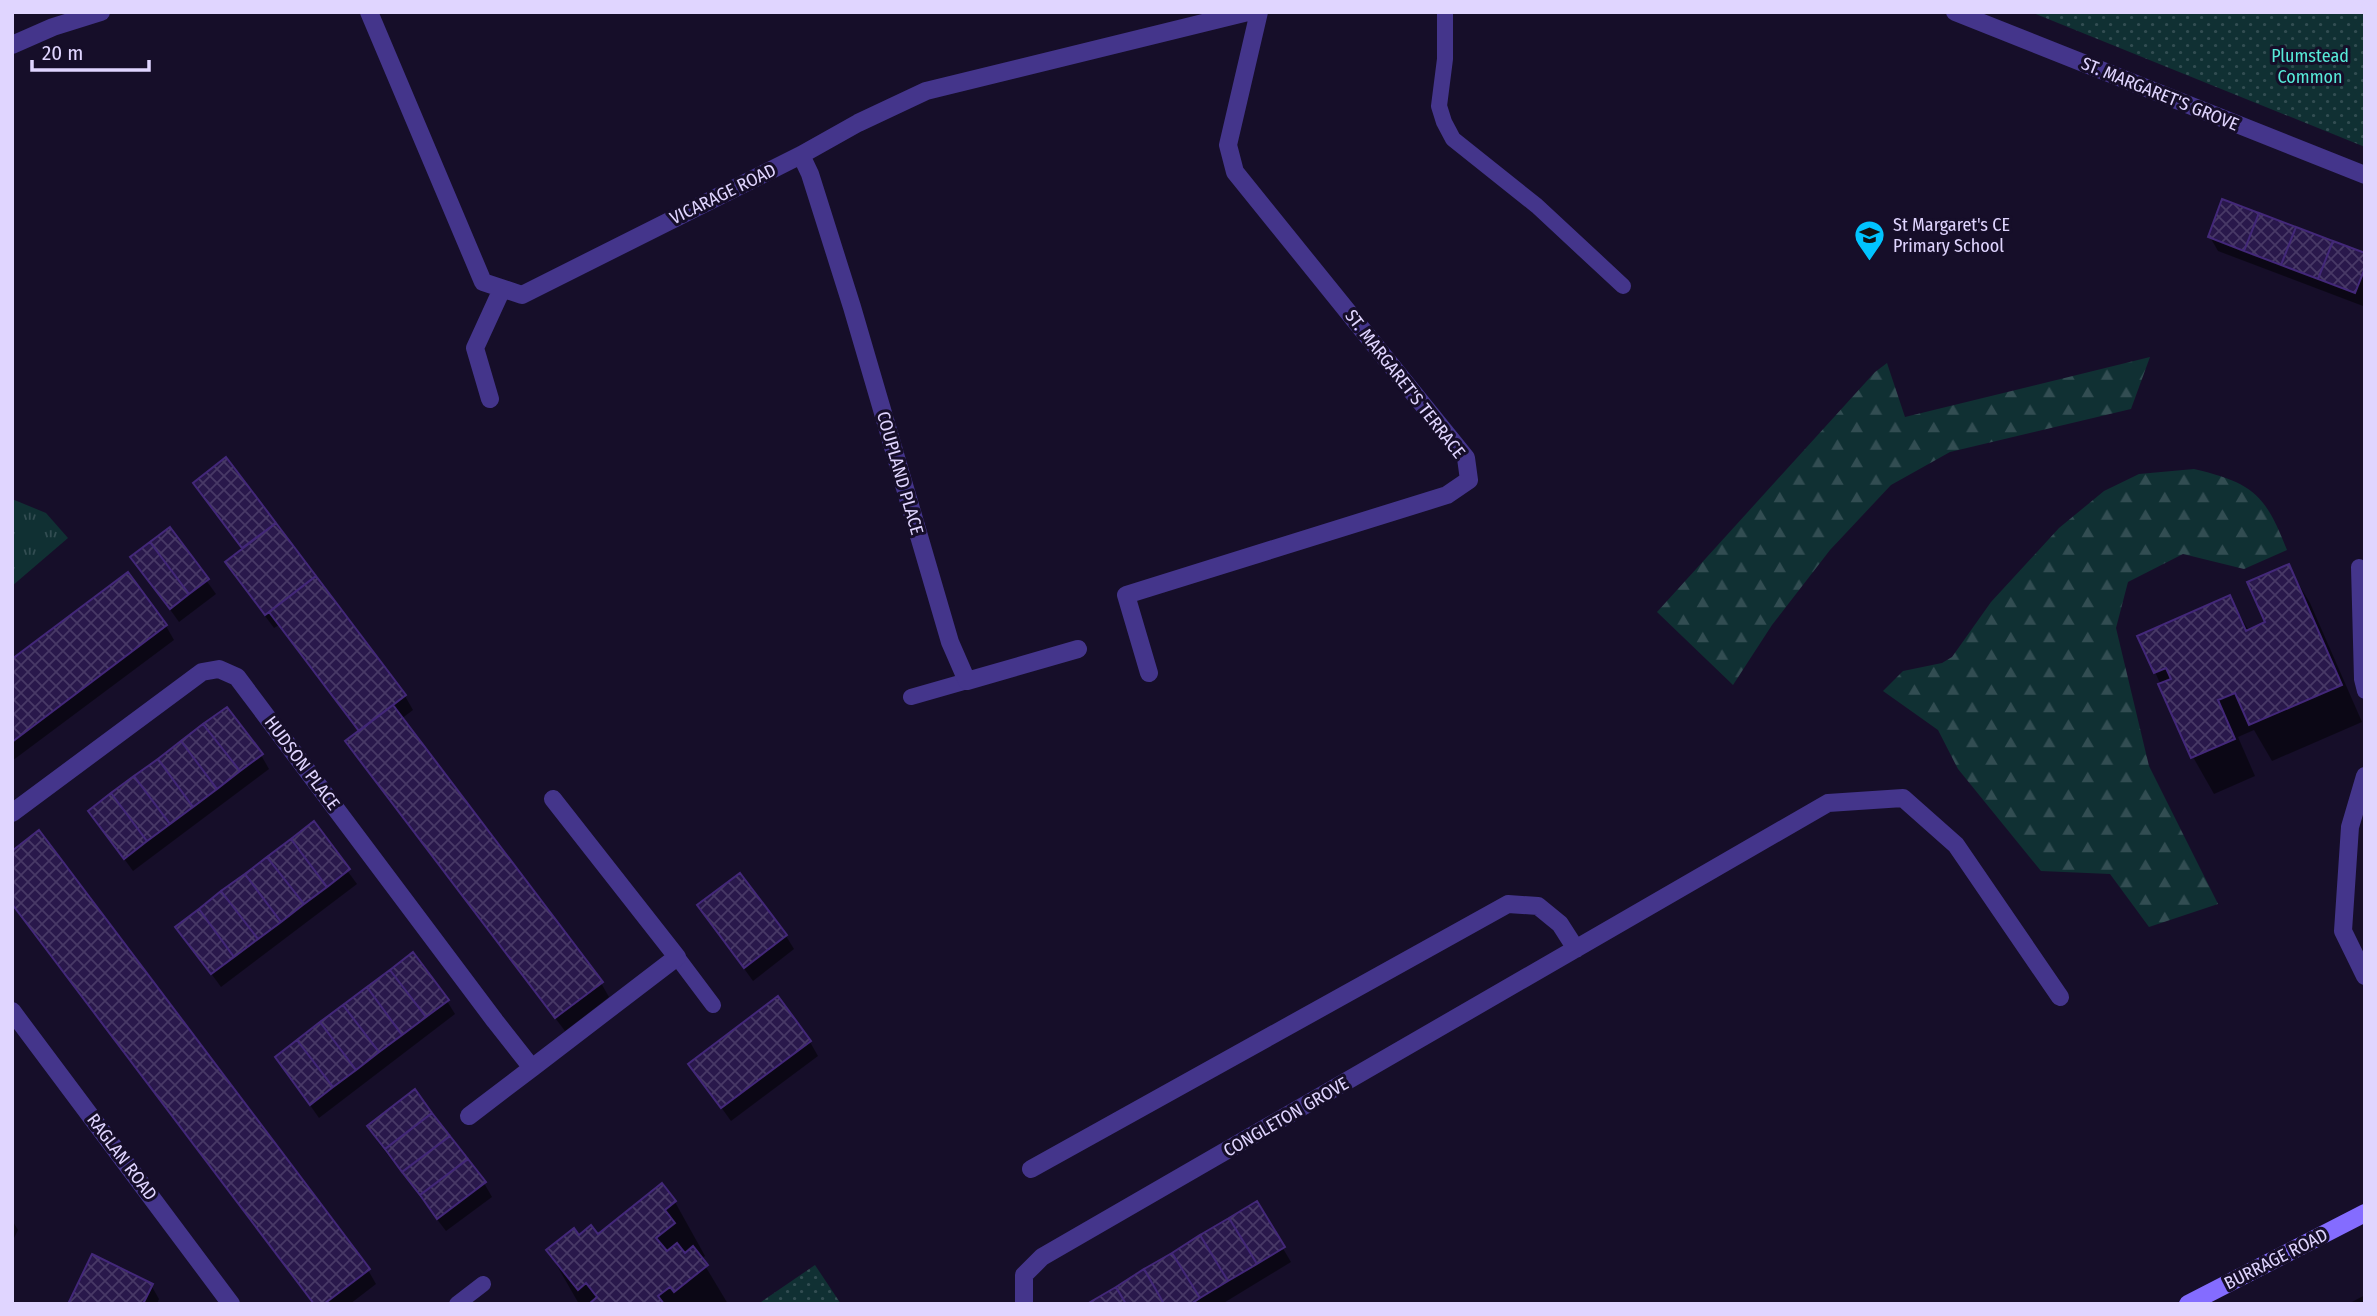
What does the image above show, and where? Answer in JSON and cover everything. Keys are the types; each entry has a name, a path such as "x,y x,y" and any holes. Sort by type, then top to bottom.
{"street":[{"path":"12,45 53,27 101,12"},
{"path":"369,12 483,282 502,289 475,348 490,399"},
{"name":"VICARAGE ROAD","path":"502,289 522,295 926,91 1248,12"},
{"name":"ST. MARGARET'S TERRACE","path":"1149,673 1126,595 1447,495 1469,480 1466,458 1235,172 1228,145 1259,12"},
{"name":"ST. MARGARET'S GROVE","path":"1955,12 2365,175"},
{"name":"COUPLAND PLACE","path":"801,155 810,174 852,307 950,642 967,681"},
{"path":"967,681 1078,649"},
{"name":"HUDSON PLACE","path":"12,813 202,672 219,669 237,677 532,1068"},
{"path":"2365,776 2350,827 2343,931 2365,976"},
{"name":"CONGLETON GROVE","path":"1024,1304 1024,1275 1042,1257 1828,803 1903,798 1956,845 2060,997"},
{"path":"469,1116 677,957 553,799"},
{"path":"1031,1169 1508,904 1538,906 1560,925 1576,949"},
{"name":"RAGLAN ROAD","path":"15,1020 231,1304"},
{"name":"BURRAGE ROAD","path":"2188,1304 2365,1213"}],"lane":[{"path":"1445,12 1445,59 1439,106 1453,139 1537,206 1623,286"},
{"path":"2359,567 2362,679 2365,691"},
{"path":"911,697 967,681"},
{"path":"677,957 713,1005"},
{"path":"457,1304 483,1284"}],"green space":[{"name":"Plumstead Common","path":"2031,12 2365,12 2365,147"},
{"path":"2150,357 2131,409 1950,452 1891,485 1830,550 1772,625 1733,685 1657,612 1875,372 1887,363 1905,417"},
{"path":"2194,469 2230,480 2254,494 2271,516 2287,550 2244,569 2183,554 2128,582 2116,628 2149,766 2218,904 2149,927 2110,874 2041,871 1958,769 1938,730 1883,691 1903,671 1942,663 1952,657 1991,602 2059,528 2104,491 2139,474"},
{"path":"12,499 46,513 68,538 12,586"},
{"path":"815,1265 841,1304 758,1304"}],"building":[{"path":"2222,199 2259,213 2244,251 2208,237"},
{"path":"2259,213 2296,227 2281,265 2244,251"},
{"path":"2296,227 2333,241 2318,279 2281,265"},
{"path":"2333,241 2365,253 2365,268 2355,293 2318,279"},
{"path":"226,457 276,523 242,548 193,483"},
{"path":"276,523 316,576 265,615 225,562"},
{"path":"170,527 209,579 189,594 150,542"},
{"path":"150,542 189,594 170,609 130,557"},
{"path":"2289,564 2342,685 2249,725 2235,693 2218,700 2235,739 2191,758 2158,684 2171,679 2166,668 2154,673 2137,636 2230,595 2246,631 2265,622 2247,582"},
{"path":"128,572 167,625 12,742 12,659"},
{"path":"316,576 406,695 359,731 269,612"},
{"path":"393,705 603,982 555,1018 345,741"},
{"path":"227,707 263,754 240,771 203,724"},
{"path":"203,724 240,771 217,789 181,741"},
{"path":"181,741 217,789 193,807 158,759"},
{"path":"158,759 193,807 170,824 134,776"},
{"path":"134,776 170,824 147,841 111,793"},
{"path":"111,793 147,841 124,859 88,811"},
{"path":"314,821 350,869 327,887 291,839"},
{"path":"39,830 370,1269 324,1304 314,1304 12,904 12,851"},
{"path":"291,839 327,887 304,904 267,857"},
{"path":"267,857 304,904 281,922 245,874"},
{"path":"740,873 787,935 744,968 697,905"},
{"path":"245,874 281,922 258,939 221,891"},
{"path":"221,891 258,939 234,957 199,909"},
{"path":"199,909 234,957 211,974 175,927"},
{"path":"413,952 449,1000 426,1017 390,970"},
{"path":"390,970 426,1017 402,1035 367,987"},
{"path":"367,987 402,1035 379,1052 343,1005"},
{"path":"778,996 811,1041 721,1108 688,1064"},
{"path":"343,1005 379,1052 356,1070 320,1022"},
{"path":"320,1022 356,1070 333,1087 297,1040"},
{"path":"297,1040 333,1087 310,1105 275,1057"},
{"path":"415,1089 432,1113 385,1149 367,1126"},
{"path":"432,1113 450,1136 402,1172 385,1149"},
{"path":"450,1136 468,1159 420,1195 402,1172"},
{"path":"468,1159 486,1182 437,1219 420,1195"},
{"path":"662,1183 676,1201 665,1210 675,1223 656,1238 667,1251 677,1243 685,1253 693,1246 708,1265 674,1292 670,1287 658,1296 664,1304 589,1304 597,1297 586,1283 578,1290 546,1250 574,1228 579,1235 591,1225 598,1234"},
{"path":"1257,1201 1285,1247 1257,1264 1229,1218"},
{"path":"1229,1218 1257,1264 1228,1281 1200,1235"},
{"path":"1200,1235 1228,1281 1200,1298 1172,1253"},
{"path":"1172,1253 1200,1298 1191,1304 1164,1304 1144,1269"},
{"path":"92,1254 153,1284 143,1304 68,1304"},
{"path":"1144,1269 1164,1304 1126,1304 1116,1287"},
{"path":"1116,1287 1126,1304 1087,1304"}],"place":[{"name":"St Margaret's CE Primary School","path":"1870,262"}]}
